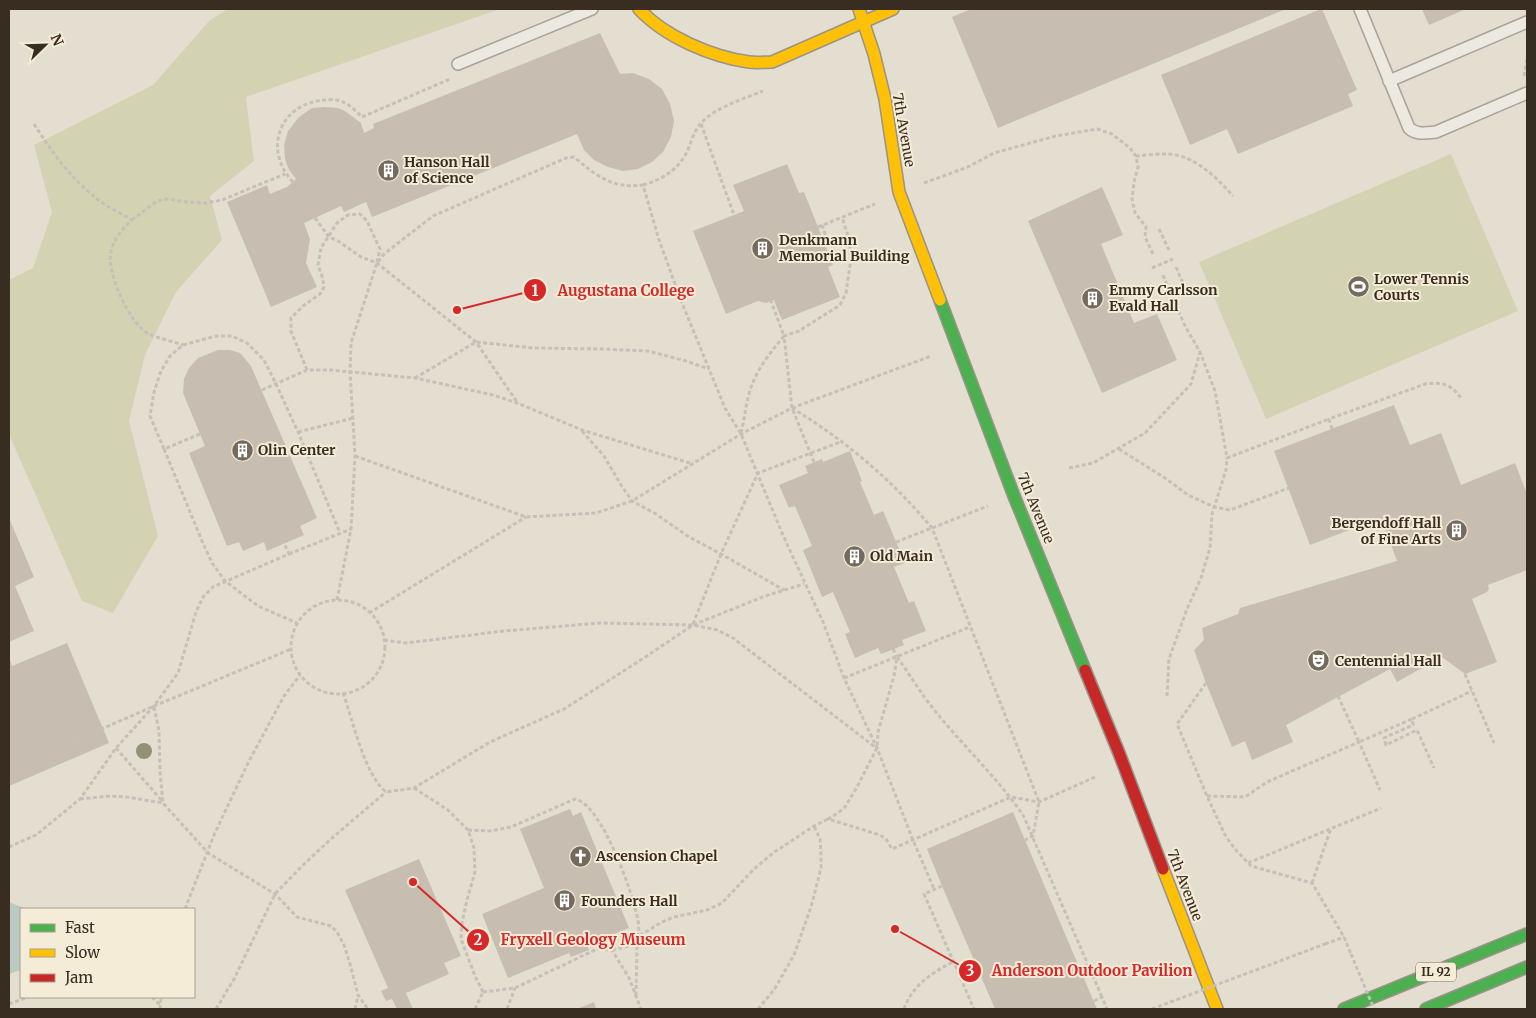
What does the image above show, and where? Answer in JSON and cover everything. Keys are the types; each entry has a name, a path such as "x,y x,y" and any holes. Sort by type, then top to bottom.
{"street":[{"path":"639,9 669,34 731,59 756,64 772,62 893,9"},
{"name":"7th Avenue","path":"859,9 878,69 887,108 899,192 1014,496 1119,753 1217,1009"},
{"name":"IL 92","path":"1344,1009 1527,934"},
{"path":"1426,1009 1527,967"}],"lane":[{"path":"458,64 592,9"},
{"path":"1360,9 1409,128 1412,131 1424,134 1436,132 1527,93"},
{"path":"1389,81 1527,22"}],"path":[{"path":"292,182 285,174 280,162 277,145 280,128 290,115 301,107 311,102 337,100 351,106 362,117 462,74 458,64"},
{"path":"377,263 384,254 433,216 566,158 574,157 603,179 615,184 629,186 664,178 674,169 688,149 701,124 709,116 767,89"},
{"path":"34,124 54,155 74,178 101,202 132,220"},
{"path":"701,124 734,215"},
{"path":"919,185 968,167 994,153 1056,136 1097,129 1112,134 1130,148 1136,156 1138,167 1132,199 1135,214 1146,227 1145,237 1154,256"},
{"path":"1136,156 1160,154 1180,156 1201,165 1233,196"},
{"path":"183,345 148,334 136,323 124,303 115,282 110,262 110,253 116,236 132,220 158,201 167,199 206,203 222,200 285,174"},
{"path":"643,184 659,240 725,408 741,434 804,584 823,622 844,678 877,748 934,889"},
{"path":"851,260 842,258 833,250 820,226 872,206"},
{"path":"307,370 291,331 291,318 303,306 320,294 324,287 318,265 321,248 338,223 348,215 360,214 367,221 380,249 352,343 350,372 355,456 351,529 337,600"},
{"path":"741,434 748,396 756,376 768,355 784,336 799,331 840,305 846,293 851,248 842,217"},
{"path":"315,218 329,237 361,257 377,263 476,342 517,403"},
{"path":"1159,229 1169,250"},
{"path":"1152,268 1172,258"},
{"path":"1176,268 1185,288"},
{"path":"1163,275 1185,326 1200,352 1215,391 1227,458 1226,470 1212,514 1210,548 1201,578 1187,609 1169,659 1167,696"},
{"path":"770,301 784,336 792,408 814,462"},
{"path":"297,623 258,606 225,581 212,563 150,416 154,392 161,371 170,356 183,345 216,336 232,336 247,343 264,360 298,432 340,533"},
{"path":"415,378 476,342 533,348 648,351 709,369"},
{"path":"1069,468 1092,463 1145,433 1191,384 1200,352"},
{"path":"355,456 526,517 596,513 632,501 741,434 792,408 930,356"},
{"path":"262,390 307,370 415,378 493,395 582,430 694,464"},
{"path":"1227,458 1425,384 1447,384 1456,390 1462,399"},
{"path":"792,408 843,441 890,482 932,528 1039,802 1033,836"},
{"path":"298,432 353,418"},
{"path":"1329,419 1332,429"},
{"path":"582,430 604,456 632,501 656,514 689,537 784,590"},
{"path":"164,449 200,434"},
{"path":"693,625 721,554 758,473 843,441"},
{"path":"1119,449 1188,495 1214,507 1230,510 1288,488"},
{"path":"896,542 988,506"},
{"path":"369,612 526,517"},
{"path":"9,847 36,835 80,799 116,748 154,706 178,673 196,612 203,597 213,587 351,529"},
{"path":"284,543 289,554"},
{"path":"216,1009 234,979 275,894 332,838 386,792 414,788 490,742 564,709 693,625 731,609 804,584"},
{"path":"337,600 358,605 369,612 379,625 384,640 384,655 379,670 369,682 356,690 344,693 325,692 311,686 300,675 293,663 291,649 292,636 297,623 306,612 318,604 337,600"},
{"path":"384,640 406,643 504,631 600,624 693,625 717,630 733,638 877,748"},
{"path":"844,678 970,627"},
{"path":"29,761 291,649"},
{"path":"893,649 932,707 1011,797 1023,815 1107,1009"},
{"path":"483,992 515,988 597,950 612,950 628,946 651,928 674,917 707,910 722,903 760,863 814,826 838,813 845,807 858,787 877,748 878,732 894,676 897,657"},
{"path":"1465,674 1494,743"},
{"path":"185,908 214,835 248,763 284,696 300,675"},
{"path":"1206,683 1177,724 1225,835 1251,866 1312,883 1344,937 1374,1009"},
{"path":"1207,796 1224,798 1244,797 1267,782 1472,692"},
{"path":"344,693 362,750 378,785 386,792"},
{"path":"1338,696 1380,790"},
{"path":"154,706 159,731 163,803"},
{"path":"1412,719 1413,725 1384,738 1386,745 1417,730 1434,768"},
{"path":"116,748 208,853 275,894 297,917 331,926 337,932 344,945 358,995 368,1009"},
{"path":"828,819 880,835 892,849 1011,797 1039,802 1095,777"},
{"path":"414,788 448,810 468,830 474,848 475,872 462,923 461,939 483,992"},
{"path":"80,799 110,796 163,803"},
{"path":"468,830 490,831 511,828 575,799 581,800 603,827 614,849 635,906 639,922 636,997"},
{"path":"1248,863 1381,808"},
{"path":"758,1009 774,990 794,955 811,907 821,868 820,839 814,826"},
{"path":"1312,883 1331,828"},
{"path":"1025,840 1033,836"},
{"path":"942,886 924,894 974,1009"},
{"path":"1152,1009 1344,937"},
{"path":"612,950 629,978 641,1009"},
{"path":"904,1009 909,996 916,987 932,974 954,961"},
{"path":"507,1009 515,988"},
{"path":"475,1009 483,992"},
{"path":"354,1009 358,995"},
{"path":"1094,1001 1102,997"},
{"path":"9,1004 25,998"}],"green space":[{"path":"228,9 500,9 246,97 254,161 210,196 222,240 176,292 145,355 129,421 158,536 113,613 82,601 9,431 9,280 33,268 52,212 34,145 153,85 210,20"},
{"name":"Lower Tennis Courts","path":"1451,154 1518,311 1266,419 1199,262"}],"shaded area":[{"path":"9,902 24,908 20,908 20,970 9,974"}],"building":[{"path":"971,9 1286,9 998,128 952,17"},
{"path":"1321,9 1357,90 1348,94 1353,106 1238,154 1227,129 1190,145 1161,75"},
{"path":"1422,9 1466,9 1429,25"},
{"name":"Hanson Hall of Science","path":"600,33 620,74 633,73 649,79 662,89 670,104 674,121 671,137 663,152 652,162 638,169 623,171 608,167 594,160 584,150 577,134 372,217 366,202 344,212 341,206 304,223 310,239 306,263 317,287 271,307 227,202 267,185 270,194 287,187 296,179 289,170 285,159 284,145 288,131 299,117 312,108 338,108 361,123 364,133 374,128 373,124"},
{"name":"Denkmann Memorial Building","path":"787,164 799,193 804,192 818,227 833,265 828,267 840,297 782,320 774,300 766,303 758,301 726,314 693,231 744,211 733,185"},
{"name":"Emmy Carlsson Evald Hall","path":"1102,187 1123,235 1101,244 1134,323 1157,314 1177,360 1102,393 1028,221"},
{"name":"Olin Center","path":"218,350 230,350 240,353 251,366 317,518 300,526 304,535 267,551 264,542 243,551 239,542 227,546 189,453 205,446 183,393 184,379 189,368 198,358"},
{"path":"1394,405 1410,445 1441,433 1461,485 1515,463 1527,494 1527,570 1488,585 1489,589 1487,592 1472,599 1497,662 1465,674 1438,654 1440,659 1438,660 1441,665 1433,669 1431,663 1397,682 1390,669 1286,725 1293,742 1252,760 1245,741 1232,747 1206,683 1194,650 1204,640 1202,628 1238,614 1240,608 1397,561 1381,518 1310,545 1274,451"},
{"name":"Old Main","path":"850,451 862,481 860,482 874,515 883,511 905,563 894,567 909,603 914,601 926,631 902,640 904,645 881,654 878,648 855,658 845,634 850,632 833,592 822,597 803,550 812,546 795,506 789,508 779,485 808,473 805,466 822,459 823,462"},
{"path":"9,518 34,577 15,586 34,631 9,642"},
{"path":"67,643 109,743 9,786 9,658 12,666"},
{"name":"Founders Hall","path":"570,809 573,816 581,812 629,928 587,945 589,950 571,957 569,953 508,978 482,914 544,888 520,829"},
{"path":"1013,812 1097,1009 995,1009 942,886 927,849"},
{"path":"419,859 461,956 444,963 449,974 406,993 413,1009 397,1009 392,999 386,1001 381,991 388,988 345,890"},
{"path":"594,1002 596,1009 577,1009"}],"traffic: fast":[{"path":"940,300 1014,496 1085,670"},
{"path":"1344,1009 1527,934"},
{"path":"1426,1009 1527,967"}],"traffic: slow":[{"path":"639,9 675,37 720,56 749,62 772,62 893,9"},
{"path":"859,9 874,54 885,99 899,192 940,300"},
{"path":"1163,869 1217,1009"}],"traffic: jam":[{"path":"1085,670 1163,869"}],"place":[{"name":"Hanson Hall of Science","path":"388,170"},
{"name":"Denkmann Memorial Building","path":"763,248"},
{"name":"Lower Tennis Courts","path":"1358,287"},
{"name":"Emmy Carlsson Evald Hall","path":"1093,298"},
{"name":"Augustana College","path":"457,310"},
{"name":"Olin Center","path":"242,450"},
{"name":"Bergendoff Hall of Fine Arts","path":"1457,531"},
{"name":"Old Main","path":"854,556"},
{"name":"Centennial Hall","path":"1319,661"},
{"name":"Ascension Chapel","path":"580,856"},
{"name":"Fryxell Geology Museum","path":"413,882"},
{"name":"Founders Hall","path":"565,901"},
{"name":"Anderson Outdoor Pavilion","path":"895,929"}]}
